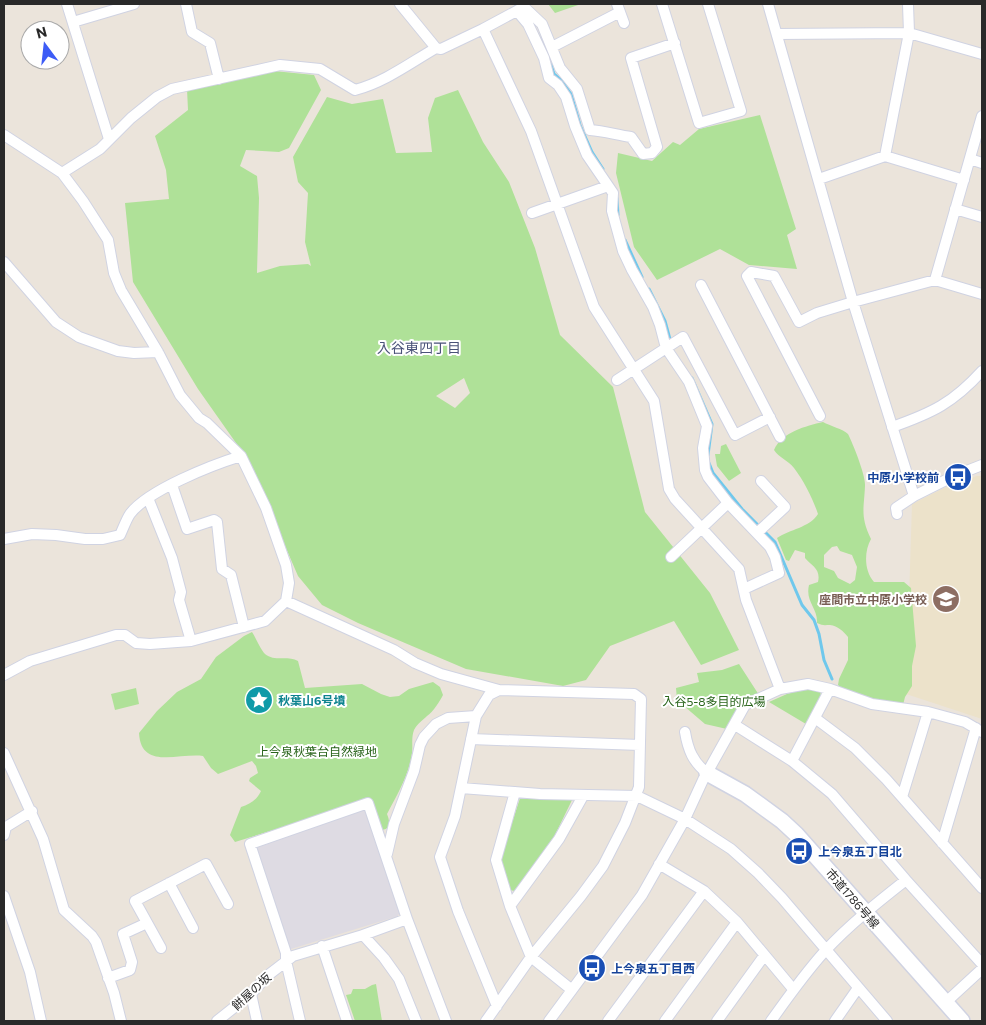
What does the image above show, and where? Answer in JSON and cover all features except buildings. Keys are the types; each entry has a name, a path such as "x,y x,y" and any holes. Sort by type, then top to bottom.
{"street":[{"path":"67,4 109,139"},
{"path":"73,22 134,4"},
{"path":"186,4 192,32 210,43 219,79"},
{"path":"400,4 436,48"},
{"path":"662,4 699,123 741,111 708,4"},
{"path":"768,4 854,302 914,496"},
{"path":"885,156 909,33 908,4"},
{"path":"518,7 542,24 560,68 577,90 590,130 604,130 614,135 631,137 643,154 652,153 657,147 631,58 675,44"},
{"path":"62,173 100,149 130,118 157,97 172,89 280,65 320,69 356,90 382,80 436,48 441,49 483,29 518,7"},
{"path":"518,7 544,58 550,78 558,84 566,98 587,155 613,193 612,211 623,251 653,307 689,382 707,426 703,448 705,470 728,502 760,530 775,557 779,573 744,589"},
{"path":"552,48 619,8 624,23"},
{"path":"483,29 531,131 594,307 654,401 669,489 675,499 739,569 746,600 780,689"},
{"path":"777,34 909,33 982,54"},
{"path":"935,280 982,116"},
{"path":"4,135 62,173 108,240 114,273 121,290 158,352 180,395 199,418 207,423 241,456 266,508 286,565 289,583 286,601 265,620 244,627 191,641 150,644 136,643 125,635 116,635 30,661 4,675"},
{"path":"820,180 885,156 964,180"},
{"path":"970,159 982,163"},
{"path":"532,213 608,186"},
{"path":"955,209 982,217"},
{"path":"4,262 56,322 79,337 118,351 134,353 158,352"},
{"path":"820,416 747,276 751,272 774,276 799,322 817,313 935,280 982,294"},
{"path":"701,285 780,437"},
{"path":"617,380 684,337 735,435 770,417"},
{"path":"892,427 925,416 951,401 982,371"},
{"path":"4,539 32,534 56,534 85,539 103,539 120,535 130,514 148,498 172,485 241,456"},
{"path":"897,514 896,508 914,496 954,476 981,467"},
{"path":"760,530 785,507 761,482"},
{"path":"172,485 187,529 214,520 217,522 222,569 231,574 244,627"},
{"path":"148,498 172,558 181,592 179,600 191,641"},
{"path":"671,557 728,502"},
{"path":"286,601 394,650 416,663 441,674 499,690 634,694 641,699 639,787 626,823 603,866 531,957 486,1021"},
{"path":"549,1021 642,895 685,820 707,773 745,705 780,689 808,684 830,689 872,704 928,712 965,722 979,730 942,843"},
{"path":"792,762 830,689"},
{"path":"497,1006 458,911 440,857 455,816 476,716 489,695 499,690"},
{"path":"902,797 928,712"},
{"path":"387,855 394,824 414,771 420,745 424,737 436,724 448,718 476,716"},
{"path":"815,718 855,748 902,797 982,888"},
{"path":"735,725 792,762 840,802 906,880 982,964"},
{"path":"685,732 687,744 694,761 707,773"},
{"path":"471,739 640,746"},
{"path":"4,753 32,811 43,839 64,910 96,942 121,1021"},
{"name":"市道1786号線","path":"707,773 745,794 782,821 810,848 962,1021"},
{"path":"461,788 583,796 637,796 685,820 732,849 746,861 782,898 887,1021"},
{"path":"516,792 496,860 510,906 531,957 572,990"},
{"path":"510,906 559,839 583,796"},
{"path":"300,1021 286,961 286,953 250,844 368,804 387,855 407,919 446,1021"},
{"path":"4,835 6,827 32,811"},
{"path":"161,948 135,901 206,864 228,904"},
{"path":"659,864 704,891 737,922 793,989"},
{"path":"770,1021 825,950 866,912 906,880"},
{"path":"169,883 193,928"},
{"path":"608,1021 704,891"},
{"path":"4,896 30,972 41,1021"},
{"name":"餅屋の坂","path":"217,1021 251,994 267,976 293,956 363,935 407,919"},
{"path":"665,1021 737,922"},
{"path":"108,978 130,970 132,962 123,934 146,923"},
{"path":"363,935 384,958 399,979 416,1021"},
{"path":"322,946 348,1021"},
{"path":"717,1021 764,956"},
{"path":"945,1003 982,970"},
{"path":"835,1021 858,988"},
{"path":"251,994 257,1021"}],"shaded area":[{"name":"座間市立中原小学校","path":"982,476 982,719 906,694 912,504 950,485"},
{"path":"362,810 367,812 400,912 398,916 291,949 287,947 255,848 257,844"}],"green space":[{"path":"548,4 581,4 555,13"},
{"path":"274,71 314,75 321,90 289,148 279,152 246,150 240,166 257,176 259,198 257,273 280,266 308,264 311,266 305,242 308,193 298,182 293,157 327,97 352,104 383,99 396,153 432,152 428,118 435,98 458,90 483,142 509,182 535,248 560,335 613,387 645,512 710,593 739,650 701,665 674,621 610,646 586,680 563,686 466,669 358,623 322,605 298,576 248,460 198,389 133,282 125,203 169,199 166,170 155,136 188,110 187,89","holes":["464,378 470,393 455,408 436,396"]},
{"path":"760,115 796,229 787,235 797,269 749,265 720,249 657,280 634,247 616,173 618,153 652,161 673,142 680,145 699,129"},
{"path":"823,422 848,434 859,460 865,481 864,518 871,539 866,555 868,572 874,582 904,582 911,588 916,646 912,666 912,686 905,697 903,705 895,706 842,689 838,685 848,660 848,637 835,626 817,623 816,613 810,601 808,591 809,585 818,582 817,571 805,558 805,553 795,550 789,561 786,560 777,538 810,522 818,514 814,502 798,473 792,465 774,450 789,434","holes":["837,546 840,551 852,555 857,567 855,580 850,584 838,578 834,571 824,567 824,555 832,547"]},
{"path":"726,444 741,473 729,481 717,466 715,454 720,454 721,446"},
{"name":"上今泉秋葉台自然緑地","path":"252,632 265,654 273,658 290,658 298,661 305,688 362,684 390,697 399,696 409,689 433,682 440,687 443,695 440,700 432,712 414,730 408,769 387,814 389,822 387,828 381,830 369,800 235,842 230,835 241,807 253,801 261,791 249,781 250,778 258,773 252,761 218,774 211,768 203,756 162,757 146,752 141,744 139,733 157,711 177,692 201,679 216,657"},
{"name":"入谷5-8多目的広場","path":"739,664 759,695 727,729 705,724 677,700 676,688 699,682 697,673 722,670"},
{"path":"136,688 139,704 115,710 111,694"},
{"path":"808,688 820,690 821,696 806,724 769,702 787,694"},
{"path":"521,795 571,797 572,800 555,835 515,891 509,890 500,860"},
{"path":"376,984 382,1021 355,1021 346,995 351,994 353,989 365,989"}],"waterway":[{"path":"547,52 554,74 571,94 580,125 592,152 603,169"},
{"path":"617,198 618,215"},
{"path":"625,240 642,277"},
{"path":"649,289 665,321 671,343"},
{"path":"692,378 712,424 708,455"},
{"path":"709,463 713,473 742,509 775,542 802,605 814,620 824,660 832,679"}],"place":[{"name":"中原小学校前","path":"958,477"},
{"name":"座間市立中原小学校","path":"946,599"},
{"name":"秋葉山6号墳","path":"259,700"},
{"name":"上今泉五丁目北","path":"799,851"},
{"name":"上今泉五丁目西","path":"592,968"}],"district":[{"name":"入谷東四丁目","path":"419,347"}]}
